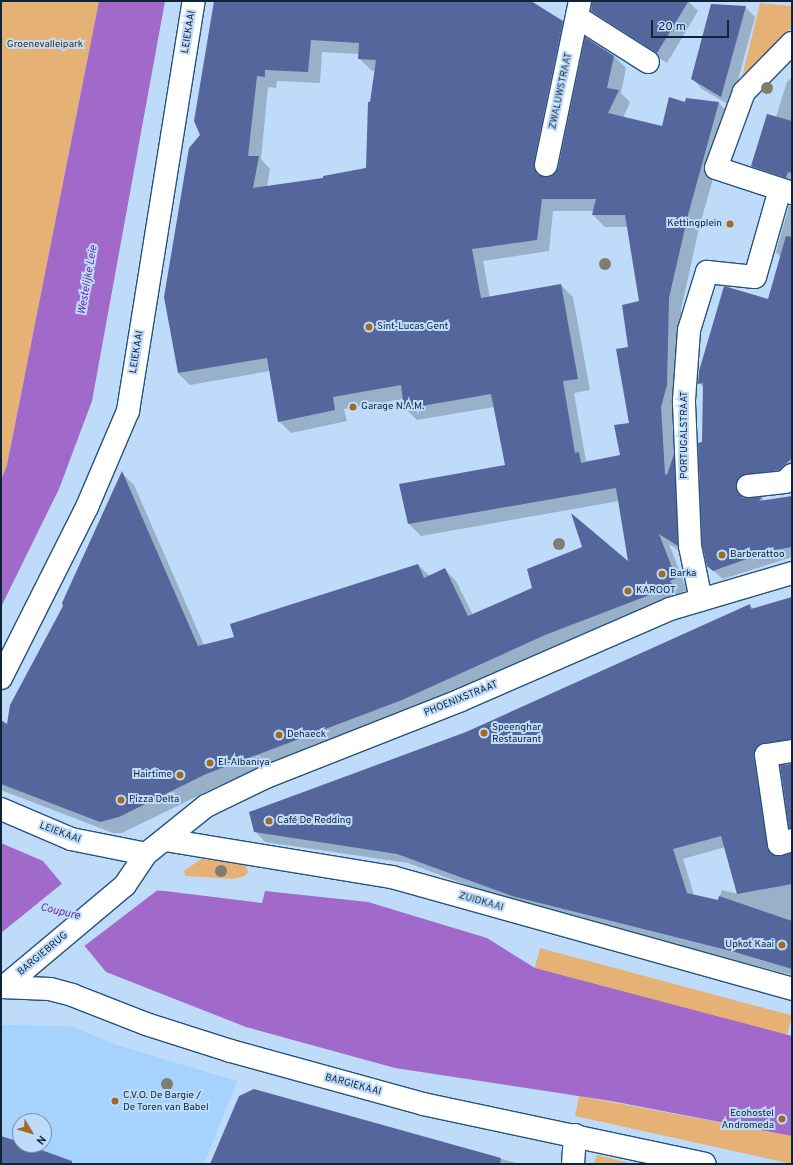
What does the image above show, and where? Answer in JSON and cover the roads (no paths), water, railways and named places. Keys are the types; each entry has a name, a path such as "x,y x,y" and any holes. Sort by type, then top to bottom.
{"street":[{"name":"LEIEKAAI","path":"1,678 88,507 128,411 194,1"},
{"name":"ZWALUWSTRAAT","path":"546,165 579,9 648,62"},
{"path":"786,191 716,168 744,92 792,43"},
{"name":"PORTUGALSTRAAT","path":"701,600 690,546 684,400 689,330 707,272 755,277 786,191"},
{"path":"748,486 785,482 792,475"},
{"name":"PHOENIXSTRAAT","path":"146,854 206,806 266,776 461,700 670,609 792,573"},
{"path":"792,751 766,755 779,844 792,840"},
{"name":"LEIEKAAI","path":"1,809 71,839 146,854"},
{"name":"ZUIDKAAI","path":"165,840 392,877 792,989"},
{"name":"BARGIEBRUG","path":"4,986 125,885 146,854"},
{"name":"BARGIEKAAI","path":"4,986 50,989 72,994 146,1024 231,1051 423,1104 706,1164"},
{"path":"573,1164 575,1135"}],"water":[{"name":"Westelijke Leie","path":"99,1 165,1 92,401 59,489 1,607 1,480 7,465"},
{"name":"Coupure","path":"1,843 43,861 63,885 165,891 262,903 265,891 368,902 487,938 535,968 792,1036 792,1136 611,1101 395,1068 246,1027 106,972 83,944 1,937"}],"place":[{"name":"Kettingplein","path":"730,224"},
{"name":"Sint-Lucas Gent","path":"369,327"},
{"name":"Garage N.A.M.","path":"353,407"},
{"name":"Barberattoo","path":"722,555"},
{"name":"Barka","path":"662,574"},
{"name":"KAROOT","path":"628,591"},
{"name":"Speenghar Restaurant","path":"484,733"},
{"name":"Dehaeck","path":"279,735"},
{"name":"El-Albaniya","path":"210,763"},
{"name":"Hairtime","path":"180,775"},
{"name":"Pizza Delta","path":"121,800"},
{"name":"Café De Redding","path":"269,821"},
{"name":"Upkot Kaai","path":"782,945"},
{"name":"C.V.O. De Bargie / De Toren van Babel","path":"115,1101"},
{"name":"Ecohostel Andromeda","path":"782,1119"}],"park label":[{"name":"Groenevalleipark","path":"45,45"}]}
